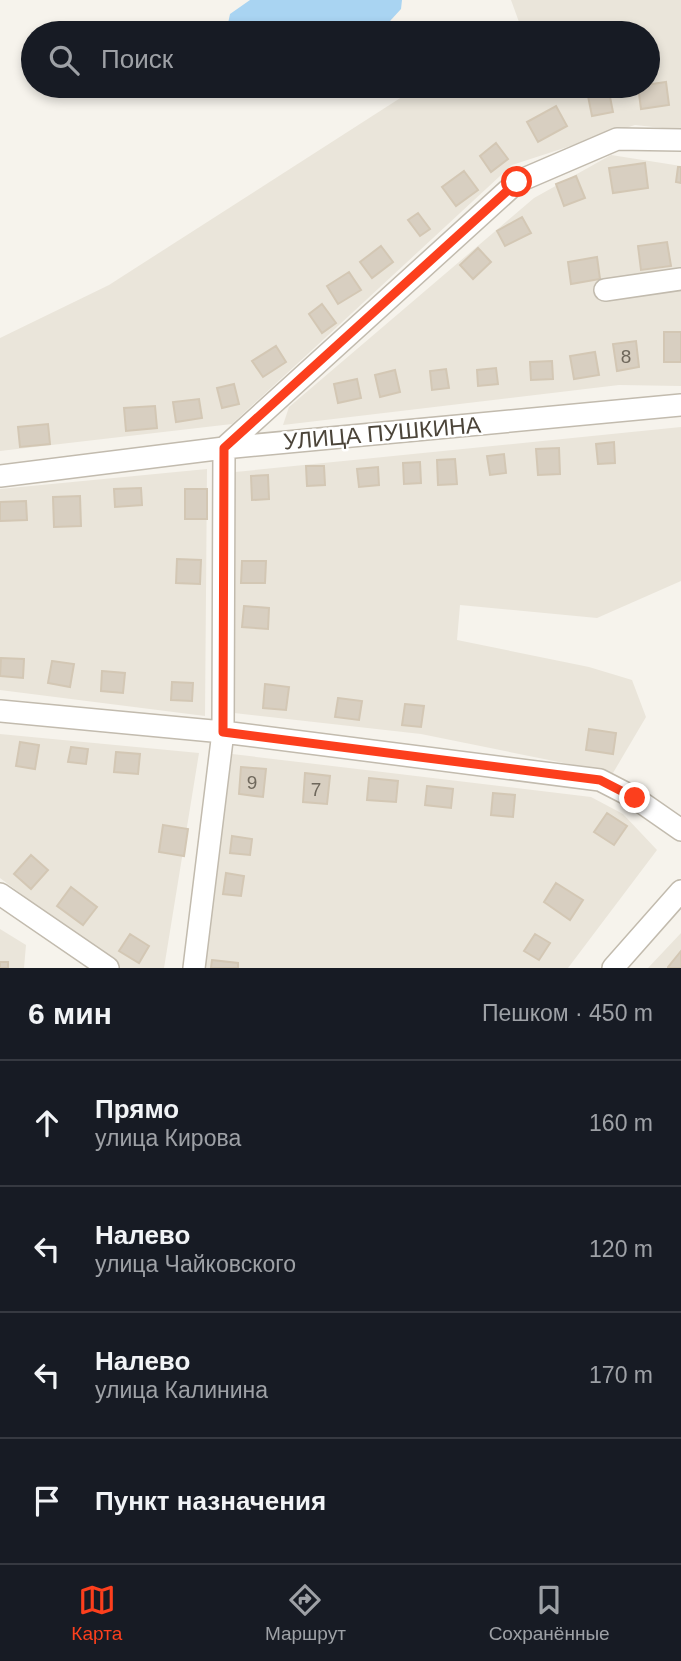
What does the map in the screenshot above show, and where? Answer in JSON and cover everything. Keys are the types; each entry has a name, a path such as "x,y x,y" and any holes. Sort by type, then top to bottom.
{"street":[{"path":"194,968 223,732 224,448 517,182 617,139 681,140"},
{"path":"605,290 681,279"},
{"name":"УЛИЦА ПУШКИНА","path":"0,476 224,448 681,405"},
{"path":"0,711 223,732 600,780 635,798 681,830"},
{"path":"613,968 681,891"},
{"path":"0,894 108,968"}],"shaded area":[{"path":"511,0 681,0 681,130 635,125 512,165 232,424 0,451 0,338 109,285 400,98 660,98 660,21 519,21"},
{"path":"611,155 681,166 681,386 619,385 283,425 289,407 534,198"},
{"path":"681,427 681,581 597,618 460,605 457,640 589,667 632,680 646,717 613,773 421,734 234,713 235,472"},
{"path":"207,469 205,716 0,690 0,489"},
{"path":"0,734 199,753 164,968 119,968 0,878"},
{"path":"232,754 591,797 623,814 657,850 568,968 201,968"},
{"path":"0,929 26,945 24,968 0,968"},
{"path":"681,933 681,968 648,968"}],"water":[{"path":"250,0 402,0 401,9 390,21 229,21 230,14"}],"building":[{"path":"666,82 669,105 641,109 640,98 660,98 660,83"},
{"path":"588,98 610,98 613,112 592,116"},
{"path":"556,106 567,126 538,142 527,122"},
{"path":"496,143 508,159 491,172 480,156"},
{"path":"645,163 648,188 613,193 609,168"},
{"path":"678,167 681,167 681,183 676,182"},
{"path":"464,171 478,190 456,206 442,187"},
{"path":"576,176 585,198 564,206 556,184"},
{"path":"418,213 430,229 420,236 408,220"},
{"path":"522,217 531,233 505,246 497,231"},
{"path":"667,242 671,266 641,270 638,246"},
{"path":"381,246 393,262 372,278 360,262"},
{"path":"478,248 491,262 473,279 460,265"},
{"path":"597,257 600,279 571,284 568,262"},
{"path":"349,272 361,290 338,304 327,286"},
{"path":"322,304 336,323 322,333 309,314"},
{"path":"664,332 681,332 681,362 664,362"},
{"path":"636,341 639,367 617,371 613,344"},
{"path":"276,346 286,362 263,377 252,361"},
{"path":"595,352 599,375 574,379 570,356"},
{"path":"552,361 553,379 531,380 530,362"},
{"path":"496,368 498,384 478,386 477,370"},
{"path":"446,369 449,388 432,390 430,371"},
{"path":"395,370 400,392 380,397 375,375"},
{"path":"357,379 361,398 338,403 334,384"},
{"path":"234,384 239,404 222,408 217,388"},
{"path":"199,399 202,418 176,422 173,402"},
{"path":"155,406 157,428 126,431 124,408"},
{"path":"48,424 50,444 20,447 18,427"},
{"path":"614,442 615,463 598,464 596,444"},
{"path":"559,448 560,474 538,475 536,449"},
{"path":"504,454 506,473 490,475 487,456"},
{"path":"455,459 457,484 438,485 437,460"},
{"path":"420,462 421,483 404,484 403,463"},
{"path":"306,466 324,466 325,485 307,486"},
{"path":"378,467 379,485 359,487 357,469"},
{"path":"268,475 269,499 252,500 251,476"},
{"path":"141,488 142,505 115,507 114,489"},
{"path":"185,489 207,489 207,519 185,519"},
{"path":"80,496 81,526 54,527 53,497"},
{"path":"26,501 27,520 0,521 0,502"},
{"path":"177,559 201,560 200,584 176,583"},
{"path":"242,561 266,561 265,583 241,583"},
{"path":"244,606 269,608 268,629 242,627"},
{"path":"1,658 24,659 23,678 0,676"},
{"path":"52,661 74,664 70,687 48,683"},
{"path":"102,671 125,673 123,693 101,691"},
{"path":"172,682 193,683 192,701 171,700"},
{"path":"265,684 289,687 286,710 263,708"},
{"path":"338,698 362,701 359,720 335,717"},
{"path":"405,704 424,706 421,727 402,725"},
{"path":"589,729 616,733 613,754 586,750"},
{"path":"20,742 39,745 35,769 16,766"},
{"path":"71,747 88,749 86,764 68,762"},
{"path":"116,752 140,754 138,774 114,772"},
{"path":"241,767 266,769 263,797 239,794"},
{"path":"305,773 330,776 327,804 303,802"},
{"path":"369,778 398,781 396,802 367,800"},
{"path":"427,786 453,789 451,808 425,805"},
{"path":"493,793 515,795 513,817 491,815"},
{"path":"607,813 627,826 614,845 594,832"},
{"path":"163,825 188,829 184,856 159,852"},
{"path":"232,836 252,839 250,855 230,853"},
{"path":"31,855 48,870 31,889 14,874"},
{"path":"226,873 244,876 241,896 223,894"},
{"path":"556,883 583,900 570,920 544,902"},
{"path":"71,887 97,907 83,925 57,906"},
{"path":"130,934 149,946 139,963 119,951"},
{"path":"535,934 550,943 539,960 524,951"},
{"path":"681,951 681,968 668,968 668,967"},
{"path":"212,960 238,963 238,968 211,968"},
{"path":"0,962 8,962 8,968 0,968"}],"route":[{"path":"517,182 224,448 223,732 600,780 635,798"}]}
